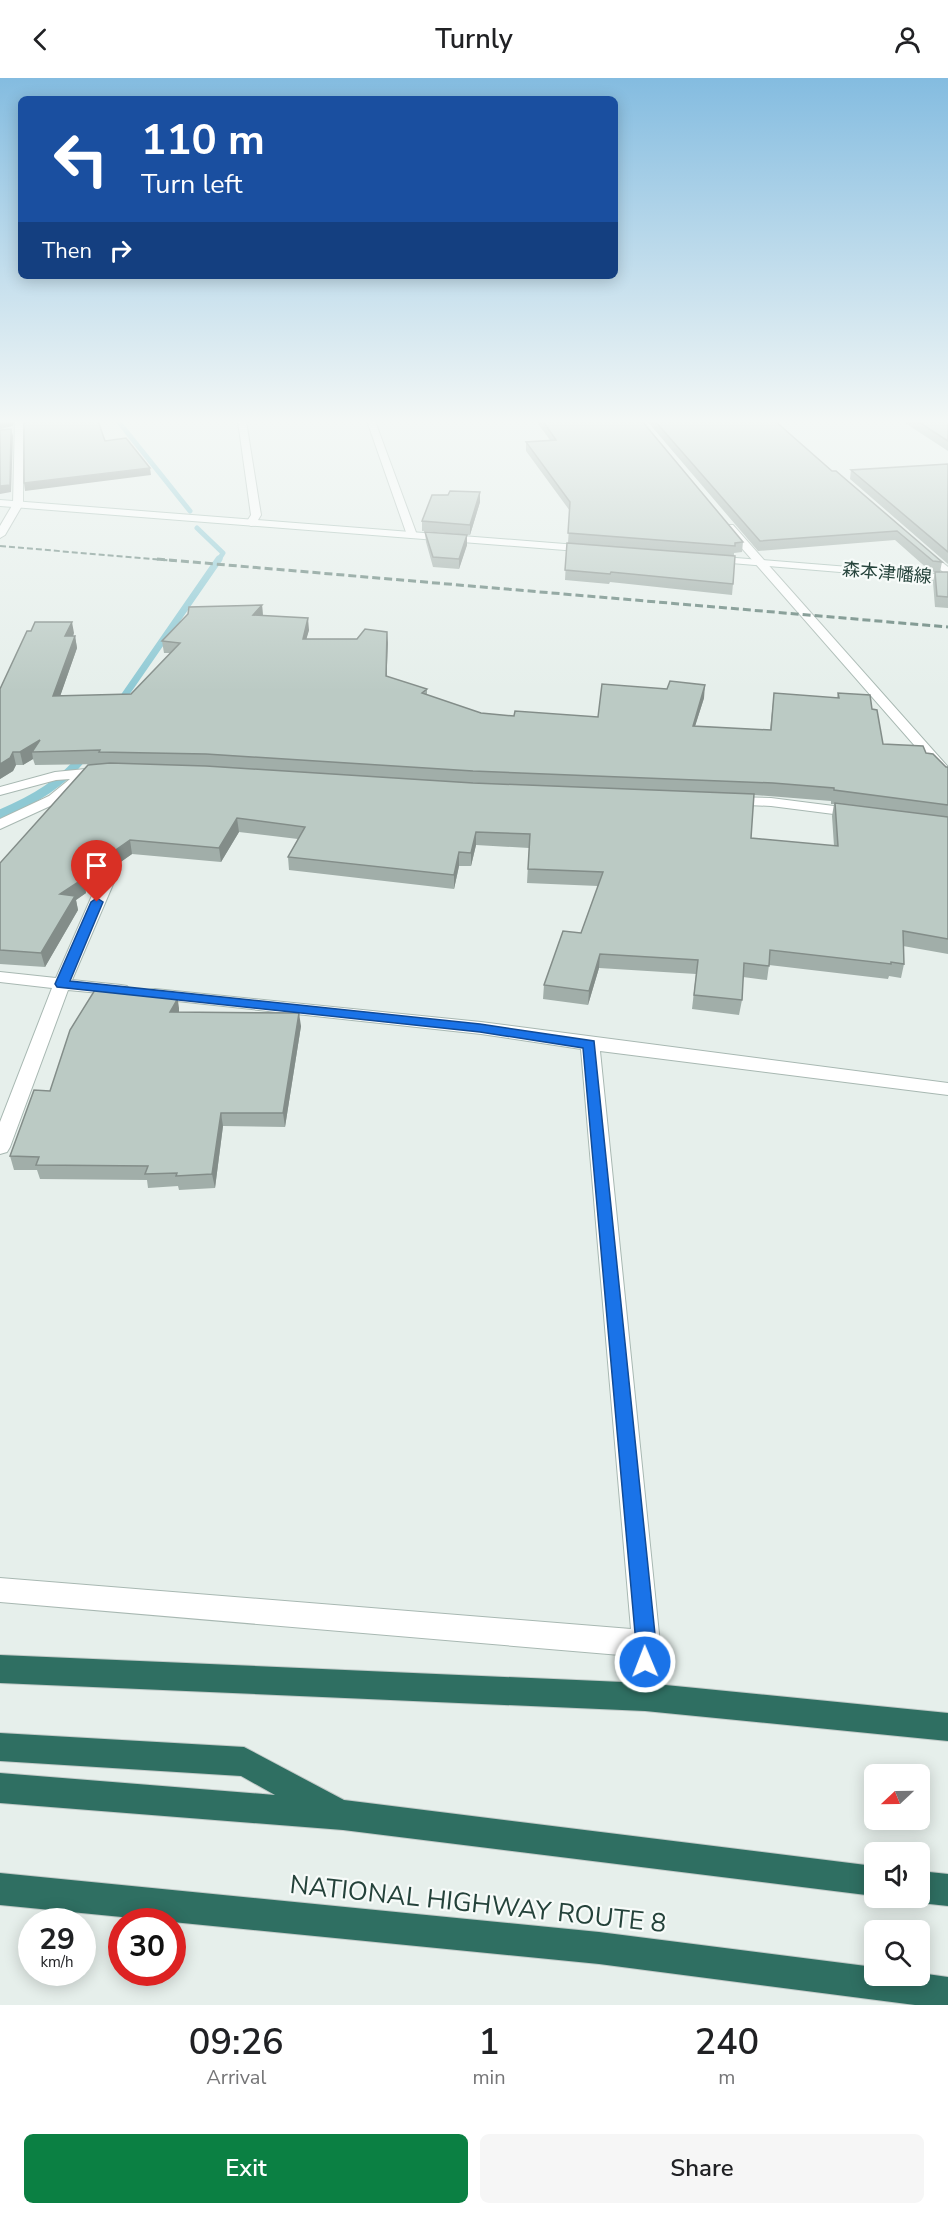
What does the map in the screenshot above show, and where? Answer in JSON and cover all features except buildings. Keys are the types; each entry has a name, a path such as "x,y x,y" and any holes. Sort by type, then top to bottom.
{"highway":[{"path":"0,1669 645,1697 948,1727"},
{"path":"0,1748 244,1762 343,1815"},
{"path":"0,1788 343,1815 864,1880"},
{"path":"930,1888 948,1890"},
{"name":"NATIONAL HIGHWAY ROUTE 8","path":"0,1889 599,1948 948,1993"}],"street":[{"path":"0,535 14,511"},
{"path":"103,511 603,550"},
{"path":"251,523 256,515 255,511"},
{"path":"403,511 412,535"},
{"path":"721,518 948,775"},
{"path":"913,542 948,573"},
{"name":"森本津幡線","path":"699,558 948,578"},
{"path":"0,791 55,776 124,771"},
{"path":"0,825 54,799 81,773"},
{"path":"710,800 771,802 869,814"},
{"path":"0,1147 62,984 106,882"},
{"path":"0,977 480,1028 948,1089"},
{"path":"590,1044 646,1644 645,1697"},
{"path":"0,1590 646,1644"}],"waterway":[{"path":"197,528 223,553 218,561"},
{"path":"118,705 219,559"},
{"path":"0,814 47,790 68,773 86,753"}],"railway":[{"path":"0,546 175,561"},
{"path":"157,559 948,627"}],"route":[{"path":"97,902 62,984 480,1028 590,1044 646,1644 645,1662"}]}
